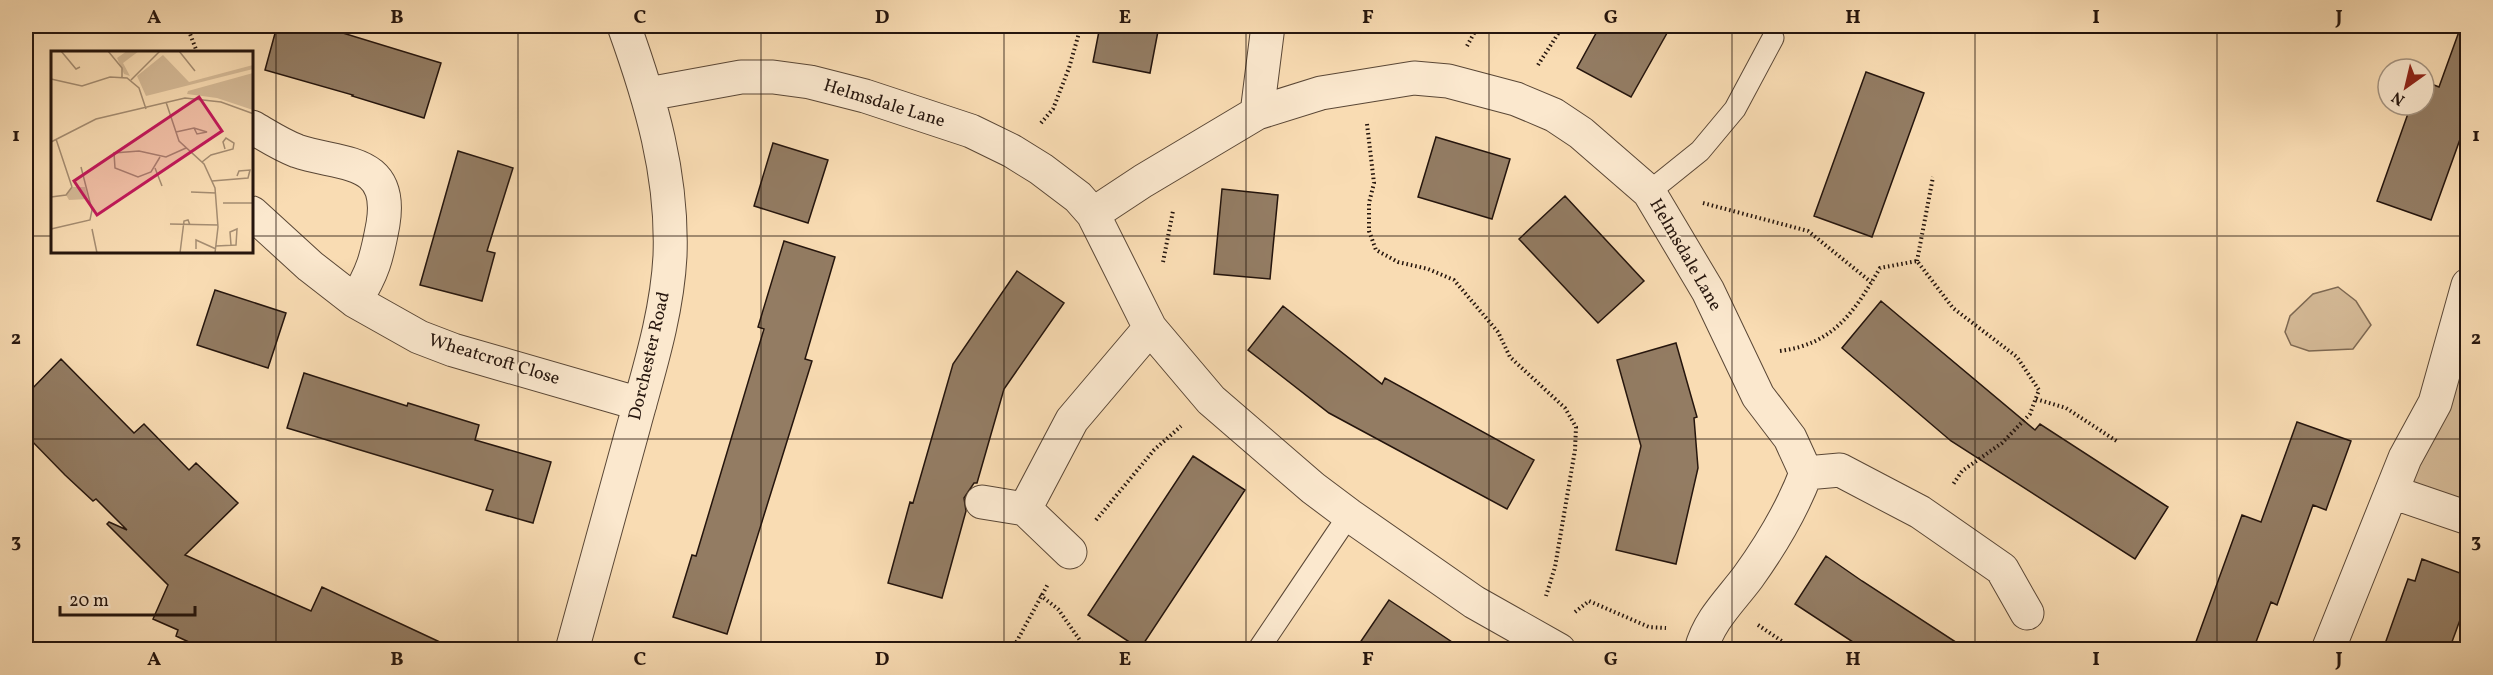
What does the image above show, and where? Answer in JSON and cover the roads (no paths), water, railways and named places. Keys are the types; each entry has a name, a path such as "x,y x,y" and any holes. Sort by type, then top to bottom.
{"street":[{"name":"Dorchester Road","path":"572,650 656,344 670,256 666,182 659,139 648,94 624,26"},
{"path":"1257,113 1268,26"},
{"name":"Helmsdale Lane","path":"648,94 741,77 773,77 810,82 865,96 971,131 1012,151 1041,169 1078,197 1094,214 1150,328 1211,400 1313,488 1349,515 1474,602 1544,640"},
{"name":"Helmsdale Lane","path":"1094,214 1257,113 1321,93 1414,78 1448,81 1516,99 1554,115 1581,133 1649,192 1708,291 1758,396 1790,438 1806,473"},
{"path":"254,128 297,151 354,163 379,182 385,196 385,209 377,260 355,301"},
{"name":"Wheatcroft Close","path":"254,215 302,259 355,301 419,337 453,350 640,404"},
{"path":"2328,650 2405,458 2435,403 2446,356 2468,285"},
{"path":"1025,509 1072,420 1150,328"},
{"path":"1703,641 1723,606 1748,577 1793,507 1806,473 1840,470 1920,512 2002,569 2027,613"},
{"path":"2392,492 2468,518"},
{"path":"982,502 1025,509 1070,552"}],"lane":[{"path":"1649,192 1700,151 1735,109 1773,38"},
{"path":"1258,650 1349,515"}]}
